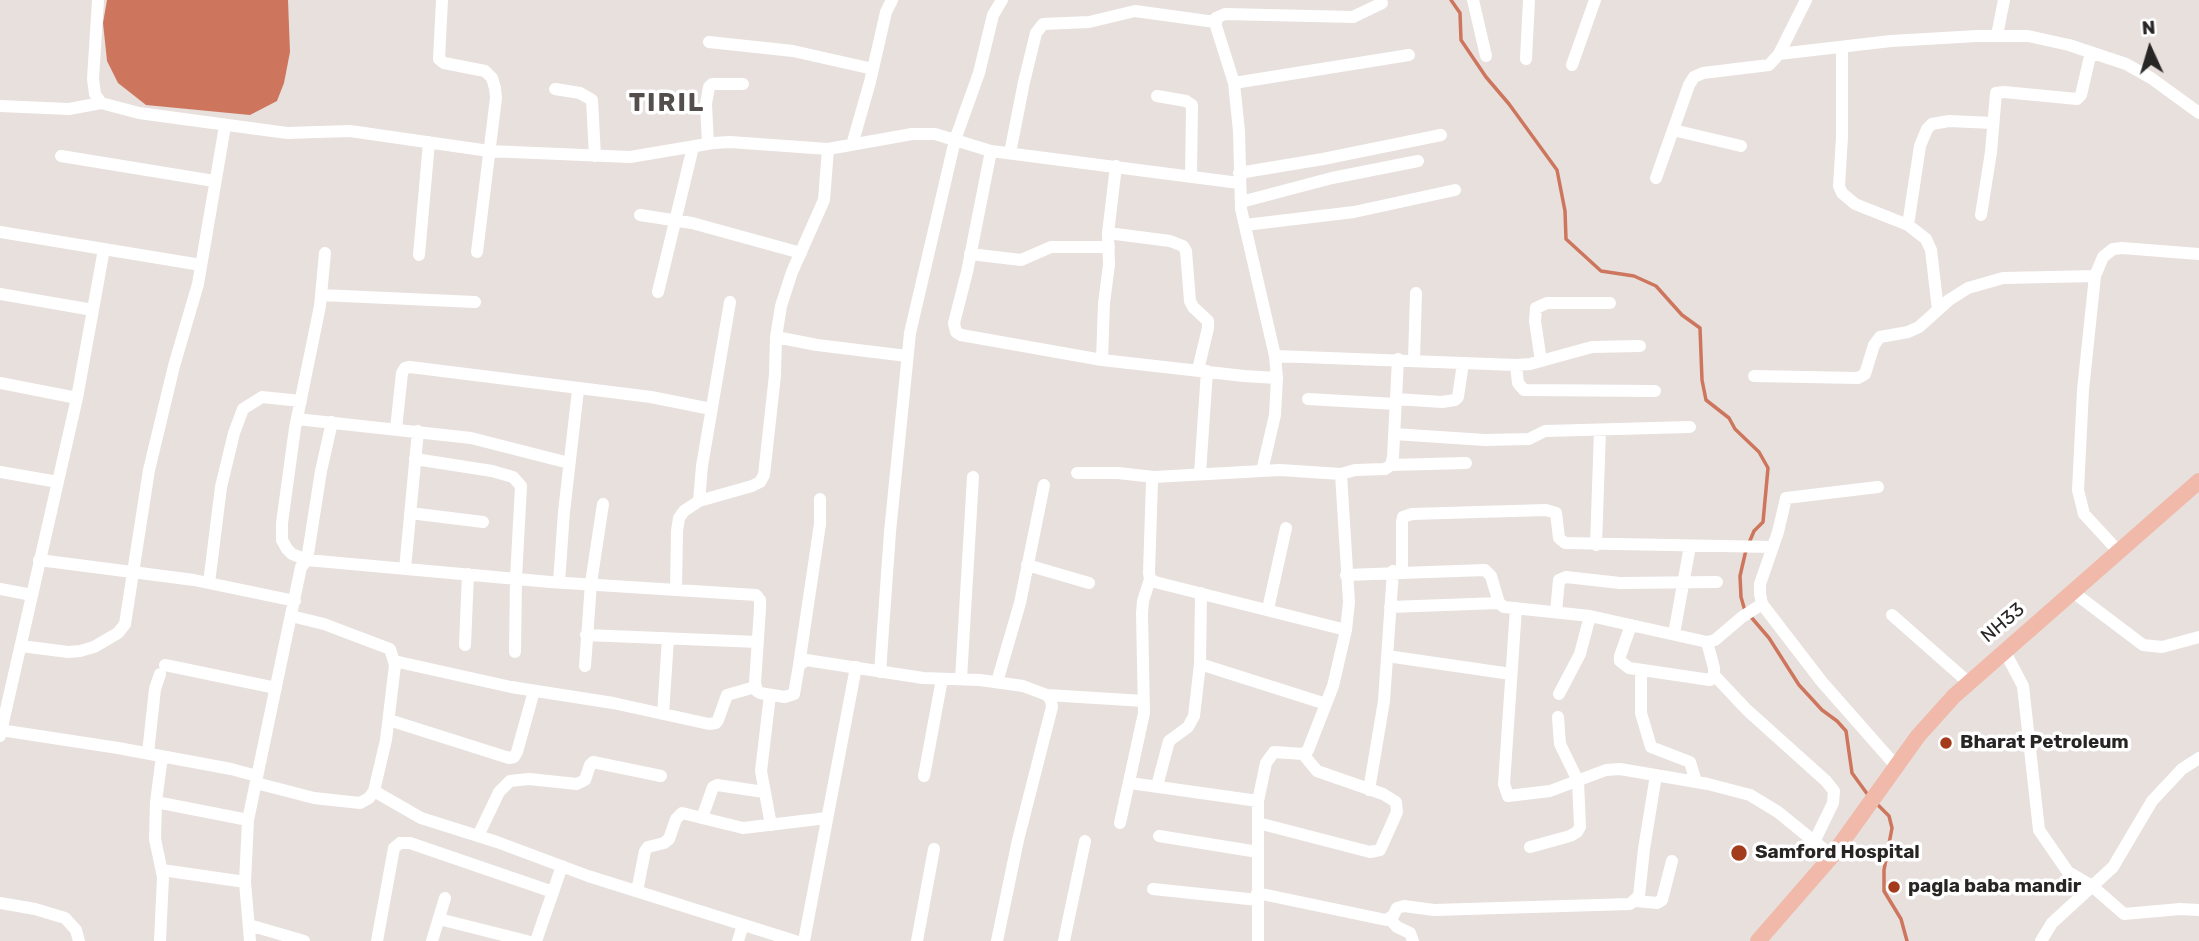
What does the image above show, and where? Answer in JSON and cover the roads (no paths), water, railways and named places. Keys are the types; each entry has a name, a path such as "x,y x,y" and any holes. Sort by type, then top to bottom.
{"main road":[{"name":"NH33","path":"1758,941 1832,856 1931,720 1968,682 2199,481"}],"street":[{"path":"98,0 93,79 95,94 102,103"},
{"path":"442,0 439,59 444,63 485,71 492,78 495,88 477,252"},
{"path":"852,145 886,12 892,0"},
{"path":"880,673 891,519 910,333 955,140 979,73 993,15 1002,0"},
{"path":"1473,0 1486,56"},
{"path":"1526,59 1529,0"},
{"path":"1572,65 1595,0"},
{"path":"1656,178 1694,77 1760,67 1773,62 1806,0"},
{"path":"1997,35 2004,0"},
{"path":"1262,471 1275,415 1275,356 1245,225 1239,178 1239,131 1234,83 1216,18 1225,14 1353,17 1382,4"},
{"path":"1010,153 1036,33 1044,24 1089,22 1135,11 1215,22"},
{"path":"1779,54 1891,41 1997,35 2028,36 2091,52 2138,70 2199,113"},
{"path":"709,43 793,51 873,69"},
{"path":"1842,47 1839,186 1842,193 1855,204 1908,225 1926,239 1931,250 1938,310"},
{"path":"1981,215 1998,92 2077,99 2081,95 2091,52"},
{"path":"1234,83 1409,55"},
{"path":"708,144 706,104 709,87 718,83 743,84"},
{"path":"555,89 580,93 592,100 595,156"},
{"path":"1157,96 1186,101 1192,105 1191,177"},
{"path":"0,106 69,109 102,103 139,113 287,133 350,131 489,151 595,156 630,157 730,142 828,149 912,134 934,134 991,151 1191,177 1239,178 1441,135"},
{"path":"1908,225 1920,146 1927,129 1932,124 1949,121 1993,123"},
{"path":"21,646 80,651 94,647 118,633 125,624 149,470 174,366 198,284 225,126"},
{"path":"1673,131 1741,146"},
{"path":"419,255 429,142"},
{"path":"658,292 693,147"},
{"path":"676,589 679,518 699,500 760,482 764,475 780,306 824,200 828,149"},
{"path":"991,151 954,323 956,332 1102,360 1277,377"},
{"path":"61,156 214,181"},
{"path":"1241,202 1332,178 1418,161"},
{"path":"1102,360 1108,233 1116,166"},
{"path":"1245,225 1354,212 1455,190"},
{"path":"640,215 675,220 801,253"},
{"path":"0,232 201,265"},
{"path":"1108,233 1170,241 1183,246 1186,251 1190,301 1208,321 1203,371 1200,473"},
{"path":"970,254 1021,260 1051,247 1109,247"},
{"path":"0,736 77,398 104,249"},
{"path":"2119,552 2084,514 2078,490 2083,390 2095,276 2103,257 2113,249 2199,254"},
{"path":"325,253 321,295 297,419 282,523 282,540 292,554 307,560 516,579 756,594 760,600 755,687 761,693 785,697 794,694 820,524 820,499"},
{"path":"1754,376 1861,377 1877,341 1885,336 1914,330 1969,288 2003,278 2095,276"},
{"path":"1414,360 1416,293"},
{"path":"0,294 93,310"},
{"path":"321,295 475,302"},
{"path":"699,500 730,302"},
{"path":"1541,361 1535,321 1536,308 1547,303 1610,303"},
{"path":"776,337 907,356"},
{"path":"1275,356 1516,365 1592,347 1640,346"},
{"path":"1391,465 1398,359"},
{"path":"1308,399 1396,402 1455,400 1458,397 1463,363"},
{"path":"1516,365 1518,383 1524,390 1655,390"},
{"path":"396,429 402,373 405,368 410,367 651,397 711,410"},
{"path":"0,383 77,398"},
{"path":"559,582 578,390"},
{"path":"209,583 221,487 234,433 243,409 262,397 301,401"},
{"path":"297,419 471,438 569,463"},
{"path":"250,941 245,882 248,820 301,567 307,560 332,422"},
{"path":"1394,434 1485,440 1529,439 1545,431 1690,427"},
{"path":"1596,545 1600,430"},
{"path":"405,569 418,431"},
{"path":"415,458 492,471 517,480 523,492 516,579 515,652"},
{"path":"1077,473 1118,473 1154,477 1262,471 1340,474 1355,470 1385,469 1391,465 1466,463"},
{"path":"0,472 58,482"},
{"path":"1258,941 1258,801 1266,763 1274,752 1303,754 1308,750 1326,704 1346,630 1349,602 1340,474"},
{"path":"961,679 973,477"},
{"path":"1121,823 1144,713 1142,613 1150,579 1154,477"},
{"path":"997,682 1020,603 1044,485"},
{"path":"1878,486 1786,498 1760,584 1758,606 1896,766"},
{"path":"585,666 591,583 603,504"},
{"path":"1369,790 1384,701 1390,607 1403,517 1412,513 1550,510 1558,516 1561,542 1596,545 1773,547"},
{"path":"410,513 483,522"},
{"path":"1268,609 1286,528"},
{"path":"1674,634 1690,546"},
{"path":"39,560 132,570 295,601"},
{"path":"1027,565 1089,583"},
{"path":"1346,575 1397,571 1485,570 1491,576 1499,603 1504,607 1590,615 1707,642 1715,640 1758,606"},
{"path":"464,645 468,574"},
{"path":"1556,612 1559,580 1566,577 1620,583 1717,582"},
{"path":"1150,579 1346,630"},
{"path":"0,589 32,595"},
{"path":"2073,592 2143,645 2162,647 2199,637"},
{"path":"1157,786 1169,741 1188,727 1194,716 1200,664 1201,593"},
{"path":"1390,607 1499,603"},
{"path":"1516,608 1505,792 1508,796 1550,791 1606,770 1620,769 1696,782 1751,795 1815,840 1832,856"},
{"path":"1559,694 1580,653 1590,615"},
{"path":"1892,615 1968,682"},
{"path":"0,730 231,769 256,780 314,798 360,803 374,791 389,720 394,661 390,649 324,624 291,616"},
{"path":"1631,625 1620,661 1629,667 1700,680 1710,680 1714,676"},
{"path":"586,635 758,642"},
{"path":"663,714 668,639"},
{"path":"1707,642 1714,676 1834,791 1833,803 1815,840"},
{"path":"2004,650 2024,686 2039,830 2068,872 2092,886 2124,914 2199,910"},
{"path":"1387,656 1511,674"},
{"path":"799,665 802,661 812,660 880,673 1023,685 1047,695 1144,701"},
{"path":"394,661 534,691 716,723 727,695 755,687"},
{"path":"1200,664 1326,704"},
{"path":"804,941 856,667"},
{"path":"148,753 155,689 163,670 276,688"},
{"path":"1641,670 1641,713 1651,747 1690,762 1696,782"},
{"path":"924,776 942,679"},
{"path":"389,720 509,758 514,757 534,691"},
{"path":"770,695 761,771 771,825"},
{"path":"997,941 1018,840 1052,707 1047,695"},
{"path":"1530,847 1577,832 1581,822 1578,781 1560,744 1558,717"},
{"path":"1258,823 1376,852 1384,844 1398,807 1391,798 1317,771 1303,754"},
{"path":"160,941 162,870 155,839 156,802 162,756"},
{"path":"2041,941 2052,923 2113,867 2152,801 2182,769 2199,758"},
{"path":"478,836 499,792 510,781 529,779 577,785 585,780 593,762 661,776"},
{"path":"1636,901 1639,896 1657,775"},
{"path":"1130,783 1258,801"},
{"path":"702,818 713,787 717,785 764,792"},
{"path":"374,791 421,818 795,941"},
{"path":"156,802 248,820"},
{"path":"637,891 643,856 648,847 669,839 678,815 688,813 743,828 827,818"},
{"path":"1159,836 1258,852"},
{"path":"1064,941 1085,841"},
{"path":"377,941 394,848 400,843 444,854 553,892"},
{"path":"917,941 934,849"},
{"path":"1153,890 1258,897 1374,919 1389,918 1397,908 1404,906 1434,910 1623,905 1636,901 1657,903 1665,895 1672,861"},
{"path":"536,941 562,866"},
{"path":"162,870 245,882"},
{"path":"432,941 445,898"},
{"path":"0,903 65,918 76,930 79,941"},
{"path":"1389,918 1397,928 1410,933 1413,941"},
{"path":"439,919 527,941"},
{"path":"249,925 304,941"},
{"path":"738,941 743,925"}],"waterway":[{"path":"1451,0 1460,13 1461,40 1557,170 1565,211 1566,239 1601,271 1634,276 1656,286 1682,315 1700,328 1702,380 1706,400 1729,418 1735,429 1759,452 1768,468 1763,522 1754,531 1749,543"},
{"path":"1745,611 1740,576 1746,550"},
{"path":"1751,617 1769,638 1799,685 1846,731 1852,773 1868,795"},
{"path":"1876,803 1889,816 1892,828 1884,870 1884,891 1901,919 1907,941"}],"place":[{"name":"Bharat Petroleum","path":"1946,743"},
{"name":"Samford Hospital","path":"1739,853"},
{"name":"pagla baba mandir","path":"1894,887"}],"district":[{"name":"TIRIL","path":"667,103"}]}
